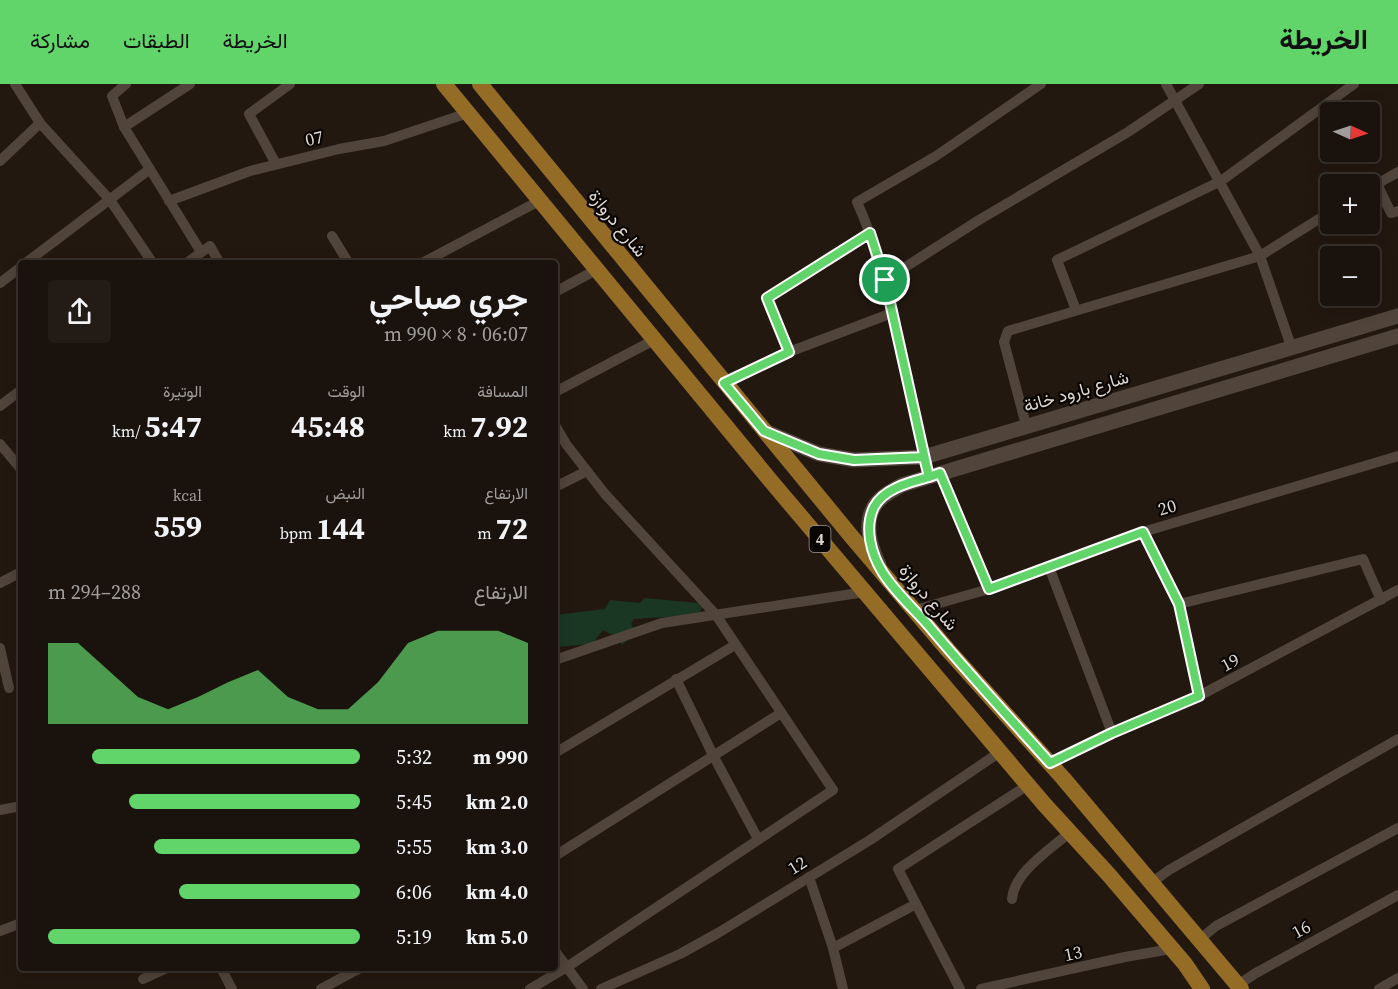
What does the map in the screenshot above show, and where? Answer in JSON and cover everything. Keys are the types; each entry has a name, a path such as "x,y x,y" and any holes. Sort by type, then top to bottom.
{"main road":[{"name":"4","path":"444,84 865,592 1028,785 1109,875 1202,989"},
{"name":"شارع دروازة","path":"480,84 724,383 883,573 1050,763 1240,987"},
{"path":"611,288 631,270"},
{"name":"شارع بارود خانة","path":"764,431 819,454 854,460 924,457 1026,425 1292,350 1398,316"},
{"path":"883,573 873,553 870,520 875,505 902,485 1398,336"}],"street":[{"path":"15,84 39,123 110,200 151,260"},
{"path":"126,84 112,96 124,127 201,252"},
{"path":"124,127 190,84"},
{"path":"276,164 249,114 290,84"},
{"path":"989,589 935,475 924,457 885,280 857,202 936,156 1041,84"},
{"path":"1166,84 1260,256 1292,350"},
{"path":"885,280 979,220 1128,132 1199,84"},
{"path":"1076,310 1057,260 1221,181 1353,84"},
{"name":"07","path":"169,201 250,171 339,149 384,141 468,113"},
{"path":"0,161 39,123"},
{"path":"30,260 150,169"},
{"path":"1380,182 1398,172"},
{"path":"1380,196 1391,213 1398,211"},
{"path":"428,260 539,201"},
{"path":"1026,425 1004,342 1008,331 1260,256 1320,218"},
{"path":"789,352 767,298 870,233"},
{"path":"333,236 347,260"},
{"path":"191,260 210,246 218,260"},
{"path":"0,283 18,269"},
{"path":"558,290 596,270"},
{"path":"724,383 789,352 892,313"},
{"path":"558,390 654,340"},
{"path":"0,406 18,392"},
{"path":"530,989 567,967 833,790 716,615 605,494 558,430"},
{"path":"0,444 18,465"},
{"name":"20","path":"915,610 989,589 1143,532 1398,456"},
{"path":"0,461 11,457"},
{"path":"558,486 587,471"},
{"path":"1143,532 1179,604 1199,696"},
{"path":"1179,604 1363,559 1380,600"},
{"path":"1048,567 1112,733"},
{"path":"0,583 18,574"},
{"name":"19","path":"1050,763 1071,751 1199,696 1398,590"},
{"path":"558,659 662,623 865,592"},
{"path":"558,751 735,645"},
{"path":"0,648 9,688"},
{"path":"676,679 758,839"},
{"path":"558,854 781,713"},
{"path":"1151,883 1169,870 1398,739"},
{"name":"12","path":"601,989 680,954 870,840 1000,752"},
{"path":"960,989 898,869 1028,785"},
{"path":"0,810 18,807"},
{"path":"1199,940 1216,926 1398,828"},
{"path":"1012,899 1018,878 1070,832"},
{"path":"809,877 833,948 843,989"},
{"name":"16","path":"1240,987 1256,973 1398,895"},
{"path":"833,948 916,904"},
{"path":"0,931 18,924"},
{"name":"13","path":"981,989 1171,949"},
{"path":"558,955 583,989"},
{"path":"143,979 160,971"},
{"path":"222,971 231,989"},
{"path":"321,989 354,971"},
{"path":"1379,989 1398,978"}],"green space":[{"path":"644,598 698,603 702,608 700,612 681,616 634,619 631,624 636,632 622,645 618,638 603,630 592,644 558,647 558,615 605,609 610,600 640,603"}],"route":[{"path":"885,280 870,233 767,298 789,352 724,383 764,431 819,454 854,460 924,457 929,477 940,473 989,589 1143,532 1179,604 1199,696 1071,751 1050,763 948,650 883,573 873,553 870,536 870,520 875,505 902,485 929,477 885,280"}]}
